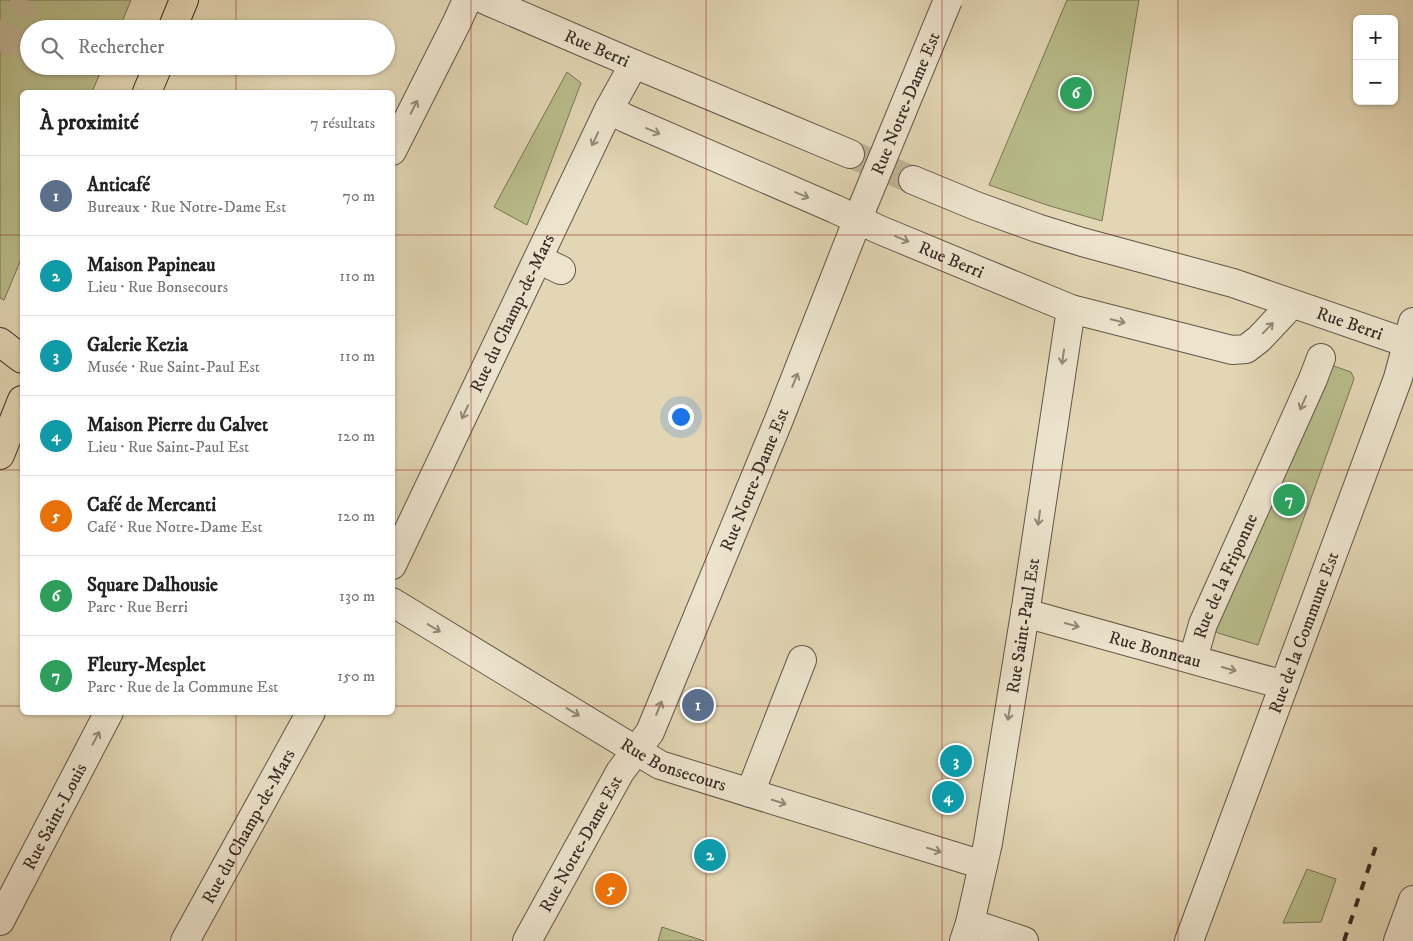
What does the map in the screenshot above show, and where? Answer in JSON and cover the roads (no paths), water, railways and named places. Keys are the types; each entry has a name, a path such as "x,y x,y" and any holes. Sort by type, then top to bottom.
{"main road":[{"path":"176,20 184,0"},
{"path":"148,90 154,75"},
{"path":"0,342 20,357"},
{"path":"0,455 20,405"}],"street":[{"path":"395,145 467,0"},
{"name":"Rue Berri","path":"485,0 850,154"},
{"name":"Rue Notre-Dame Est","path":"527,941 616,779 635,750 650,732 778,422 860,213 948,0"},
{"name":"Rue du Champ-de-Mars","path":"395,559 550,264 609,109 634,64"},
{"name":"Rue Berri","path":"609,109 624,118 826,205 860,213 1071,309 1232,350 1246,349 1292,304"},
{"name":"Rue Berri","path":"913,180 976,206 1037,228 1233,283 1292,304 1411,337"},
{"name":"Rue Saint-Paul Est","path":"967,932 983,865 1025,612 1071,309"},
{"name":"Rue de la Commune Est","path":"1194,940 1284,685 1398,378 1411,337"},
{"name":"Rue de la Friponne","path":"1194,659 1204,624 1321,358"},
{"name":"Rue Bonsecours","path":"395,604 660,765 983,865"},
{"name":"Rue Bonneau","path":"1025,612 1284,685"},
{"path":"750,793 802,660"},
{"name":"Rue Saint-Louis","path":"0,921 107,715"},
{"name":"Rue du Champ-de-Mars","path":"185,941 310,715"},
{"path":"1398,941 1413,900"},
{"path":"967,932 1024,941"}],"tunnel":[{"path":"0,51 26,0"},
{"path":"850,154 913,180"}],"railway":[{"path":"1344,941 1376,846"}],"place":[{"name":"Square Dalhousie","path":"1076,93"},
{"name":"Fleury-Mesplet","path":"1289,500"},
{"name":"Anticafé","path":"698,705"},
{"name":"Galerie Kezia","path":"956,761"},
{"name":"Maison Pierre du Calvet","path":"948,797"},
{"name":"Maison Papineau","path":"710,855"},
{"name":"Café de Mercanti","path":"611,889"}]}
